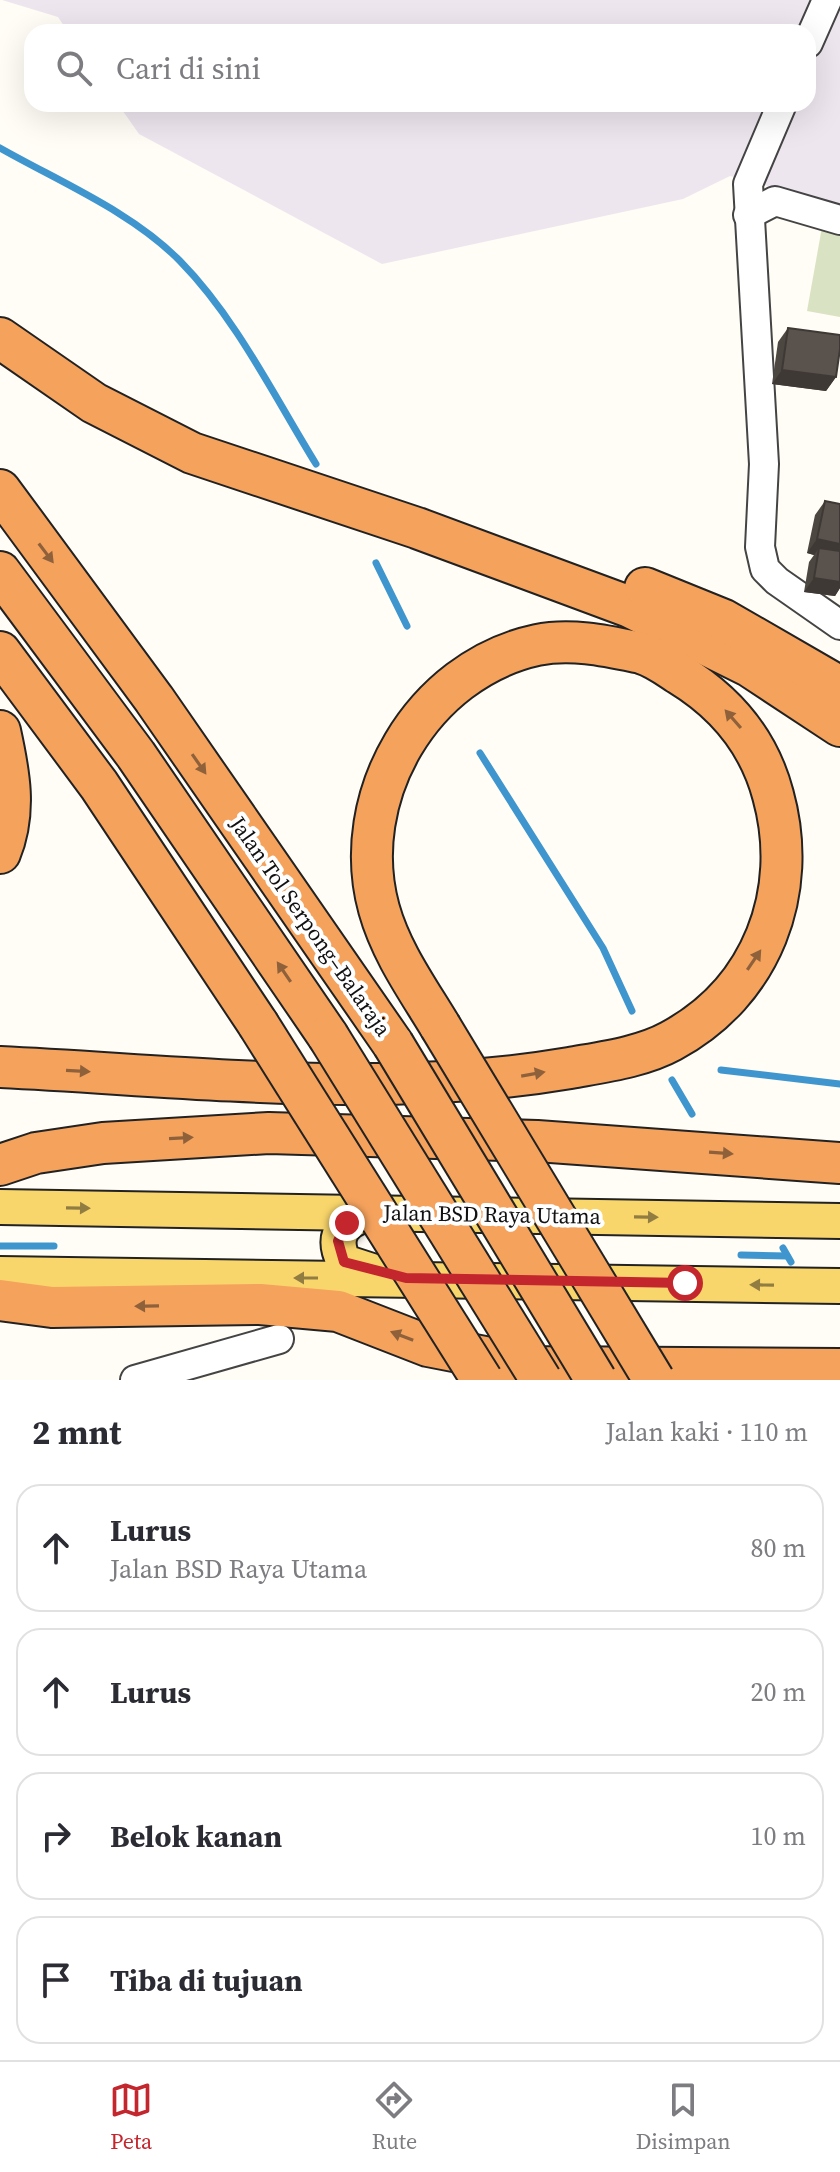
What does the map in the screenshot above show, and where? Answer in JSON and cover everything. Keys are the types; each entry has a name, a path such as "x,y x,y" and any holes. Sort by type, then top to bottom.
{"highway":[{"path":"0,338 94,403 192,453 417,528 630,607 749,666 840,726"},
{"name":"Jalan Tol Serpong–Balaraja","path":"0,490 154,699 393,1044 596,1380"},
{"path":"417,528 612,576 724,620 840,687"},
{"path":"0,572 136,755 328,1036 541,1380"},
{"path":"0,1067 360,1085 518,1076 612,1060 670,1042 726,1002 763,947 782,891 783,829 770,784 750,738 710,693 650,656 594,643 538,645 490,662 432,703 392,761 376,809 372,866 379,908 396,954 440,1026 654,1380"},
{"path":"0,652 99,785 258,1024 482,1380"},
{"path":"0,731 12,784 7,836 0,853"},
{"path":"0,1165 36,1153 103,1143 285,1133 537,1141 840,1163"},
{"path":"0,1300 52,1307 260,1304 338,1311 428,1346 536,1367 840,1369"}],"main road":[{"name":"Jalan BSD Raya Utama","path":"0,1207 840,1221"},
{"path":"375,1212 355,1216 347,1223 341,1232 338,1252 350,1266 406,1278"},
{"path":"0,1274 840,1286"}],"street":[{"path":"816,25 827,0"},
{"path":"779,112 748,184 764,464 760,547 765,569 777,581 840,625"},
{"path":"748,215 775,201 840,220"},
{"path":"135,1380 279,1339"}],"shaded area":[{"path":"2,0 840,0 840,205 730,176 683,199 382,264 139,134 124,112 816,112 816,24 63,24 58,17"}],"green space":[{"path":"822,227 840,232 840,317 807,311"}],"building":[{"path":"788,328 840,335 836,377 782,370"},
{"path":"825,501 840,504 840,544 817,539"},
{"path":"819,548 840,551 840,582 814,578"}],"waterway":[{"path":"0,148 118,213 161,243 180,261 237,332 316,464"},
{"path":"376,563 407,626"},
{"path":"480,753 603,948 632,1011"},
{"path":"721,1070 840,1084"},
{"path":"672,1080 692,1114"},
{"path":"0,1246 54,1246"},
{"path":"783,1248 791,1262"},
{"path":"741,1255 787,1256"}],"route":[{"path":"347,1223 338,1241 338,1252 350,1266 372,1272 406,1278 685,1283"}]}
